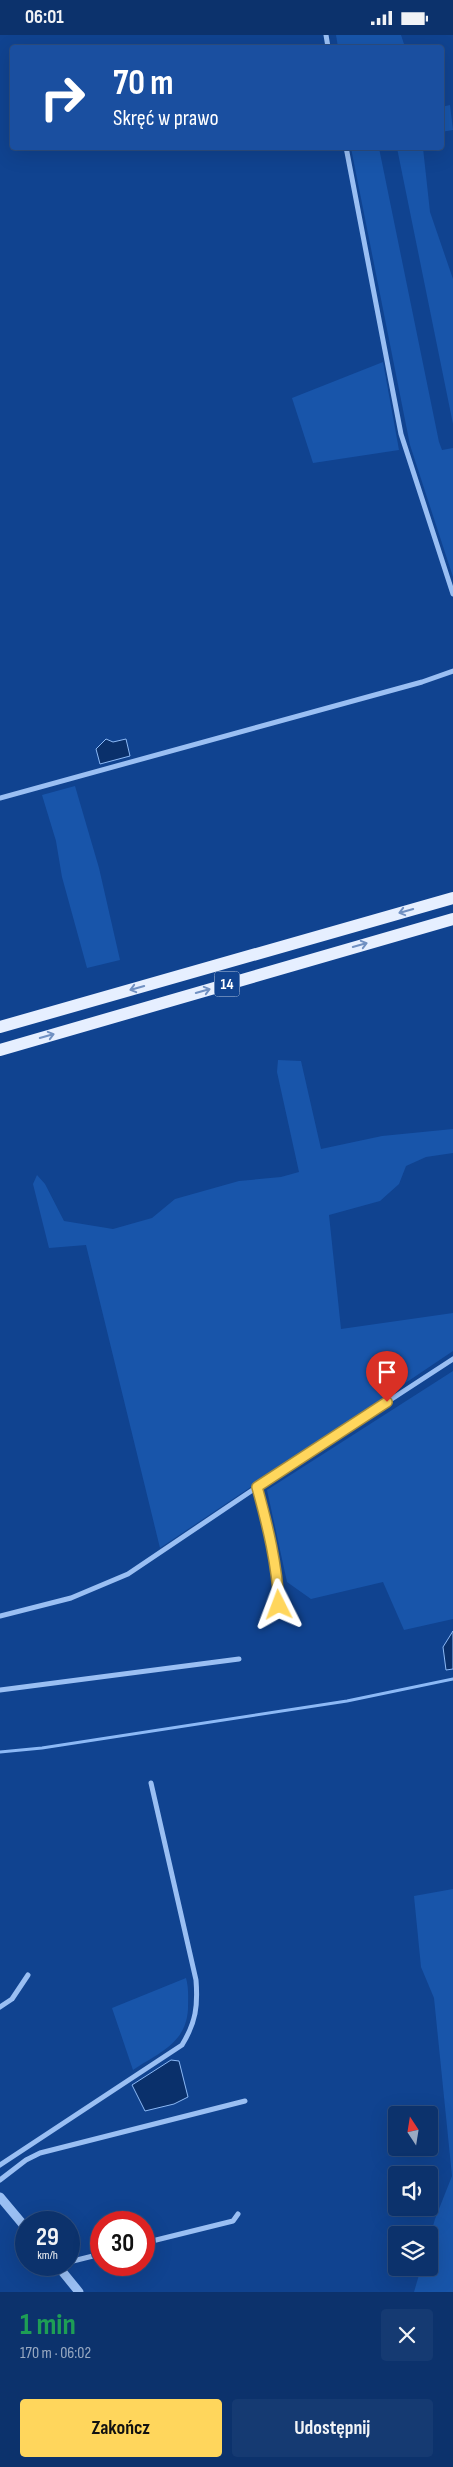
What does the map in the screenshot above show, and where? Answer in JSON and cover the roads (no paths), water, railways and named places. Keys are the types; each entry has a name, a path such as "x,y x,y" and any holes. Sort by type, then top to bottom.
{"main road":[{"name":"14","path":"0,1027 453,898"},
{"name":"14","path":"0,1050 453,919"}],"street":[{"path":"347,150 402,434 453,594"},
{"path":"0,798 422,682 453,671"},
{"path":"0,1617 71,1598 128,1574 453,1359"},
{"path":"257,1487 276,1561 279,1605"},
{"path":"0,1691 239,1659"},
{"path":"0,2165 182,2045 192,2028 196,2011 196,1981 151,1783"},
{"path":"0,2007 12,1999 28,1975"},
{"path":"0,2180 26,2160 40,2153 245,2101"},
{"path":"0,2197 15,2215"},
{"path":"155,2240 233,2221 238,2214"},
{"path":"66,2276 80,2292"}],"waterway":[{"path":"0,1752 42,1748 347,1701 453,1679"}]}
